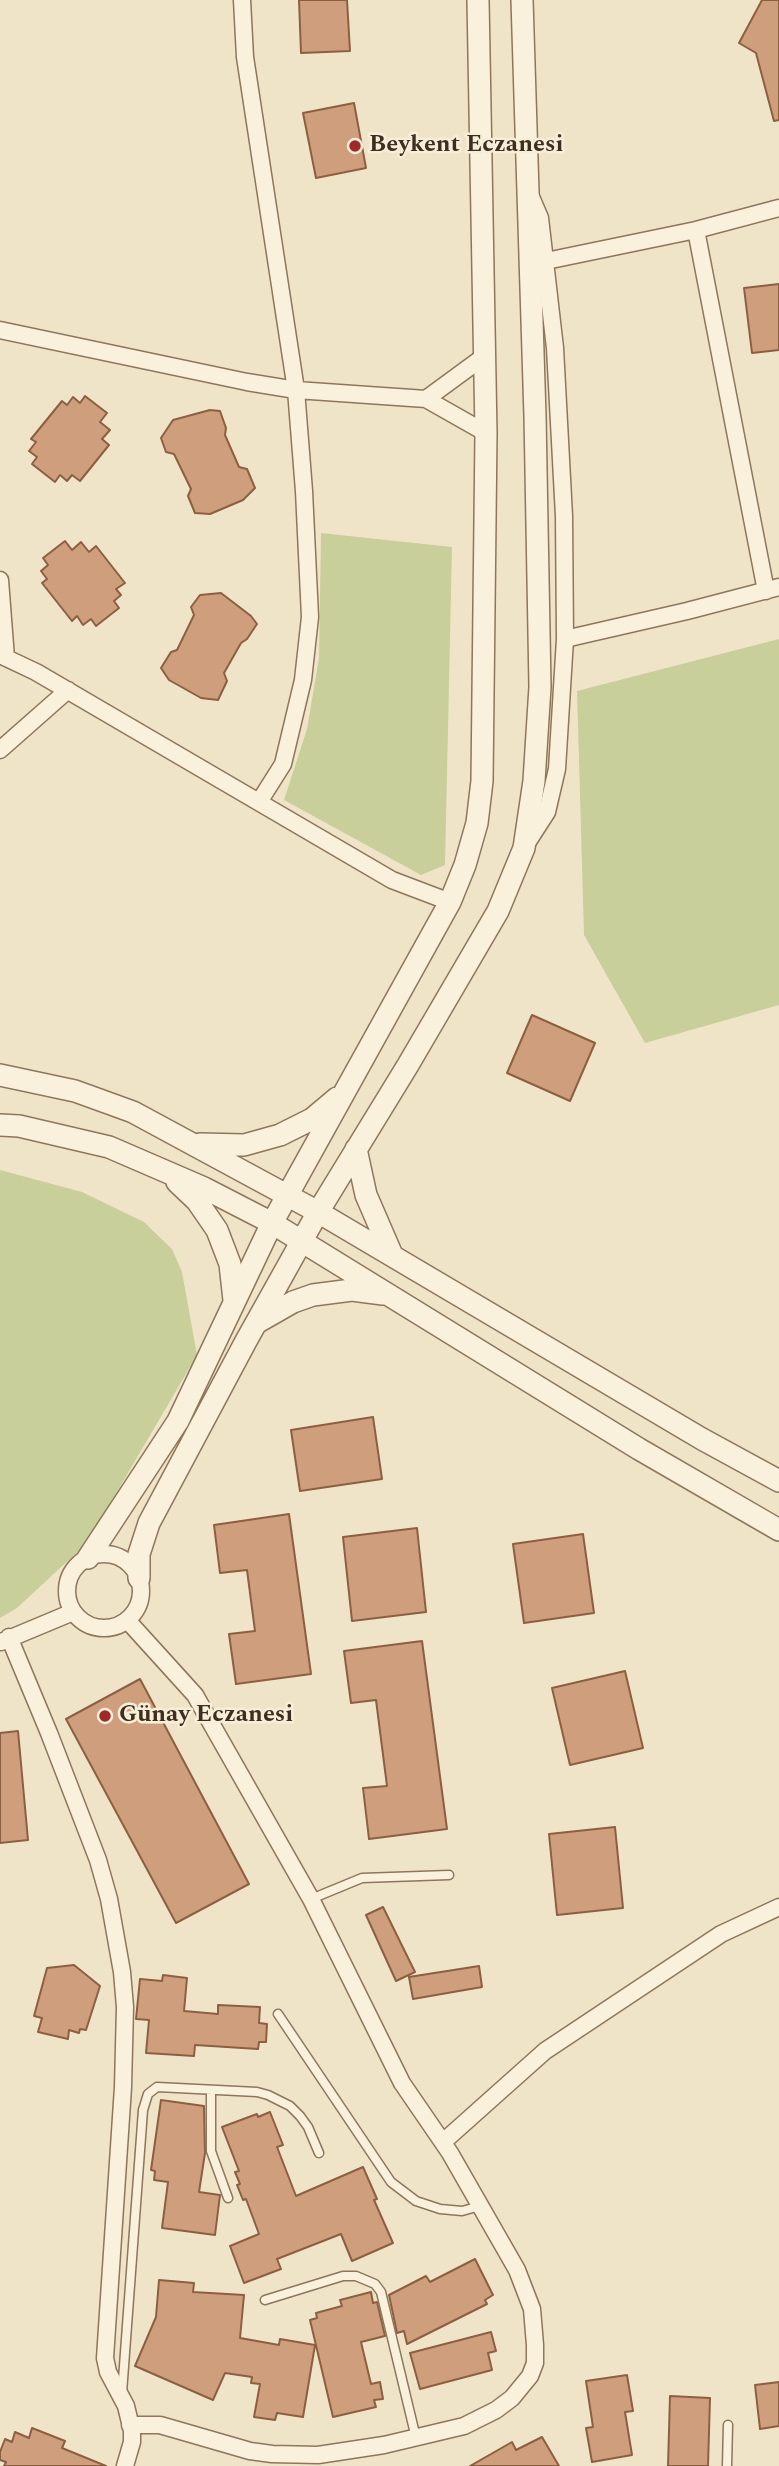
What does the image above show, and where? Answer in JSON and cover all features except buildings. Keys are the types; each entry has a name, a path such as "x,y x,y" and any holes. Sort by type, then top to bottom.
{"street":[{"path":"242,0 245,57 296,390 310,617 303,680 283,764 258,802"},
{"path":"88,1558 178,1422 272,1223 450,902 474,834 482,781 486,433 478,0"},
{"path":"522,0 540,687 534,781 524,848"},
{"path":"139,1578 133,1567 124,1560 113,1555 100,1554 78,1565 67,1588 68,1601 82,1621 94,1627 106,1628 127,1620 140,1601 139,1554 149,1523 318,1212 498,911 524,848 547,812 557,769 565,639 564,516 555,348 546,261 540,218 527,187"},
{"path":"546,261 695,230 779,208"},
{"path":"565,639 773,589 695,230"},
{"path":"0,330 234,380 296,390 426,399 486,433"},
{"path":"426,399 486,355"},
{"path":"0,580 3,656 68,690 392,880 450,902"},
{"path":"0,750 68,690"},
{"path":"0,1075 75,1091 133,1112 288,1194 702,1439 779,1481"},
{"path":"188,1142 234,1145 280,1136 312,1119 352,1081"},
{"path":"0,1125 19,1126 109,1147 204,1188 272,1223 639,1450 779,1530"},
{"path":"356,1149 366,1195 392,1255"},
{"path":"155,1167 197,1201 217,1230 230,1264 234,1300"},
{"path":"256,1324 293,1302 313,1295 352,1290 392,1296"},
{"path":"74,1612 5,1640 49,1733 98,1860 117,1938 125,2007 123,2087 105,2358 108,2372 126,2406 130,2425 132,2442 125,2466"},
{"path":"127,1620 195,1695 311,1899 402,2083 443,2142 523,2283 531,2309 535,2345 532,2371 520,2390 496,2410 464,2426 351,2451 295,2456 250,2451 160,2425 130,2425"},
{"path":"443,2142 545,2051 721,1934 779,1907"}],"lane":[{"path":"311,1899 362,1878 449,1875"},
{"path":"278,2014 391,2182 416,2201 440,2210 462,2211 480,2206"},
{"path":"121,2397 145,2099 153,2089 158,2087 257,2092 280,2100 300,2116 319,2153"},
{"path":"211,2090 211,2151 228,2198"},
{"path":"265,2300 343,2276 356,2276 375,2284 381,2292 416,2438"},
{"path":"727,2466 728,2425"}],"green space":[{"path":"321,533 452,547 445,865 421,875 284,800 307,729 319,658"},
{"path":"779,639 779,1005 645,1043 584,935 577,691"},
{"path":"0,1170 82,1192 144,1222 172,1249 182,1272 197,1355 87,1543 17,1608 0,1618"}],"place":[{"name":"Beykent Eczanesi","path":"355,146"},
{"name":"Günay Eczanesi","path":"105,1716"}]}
